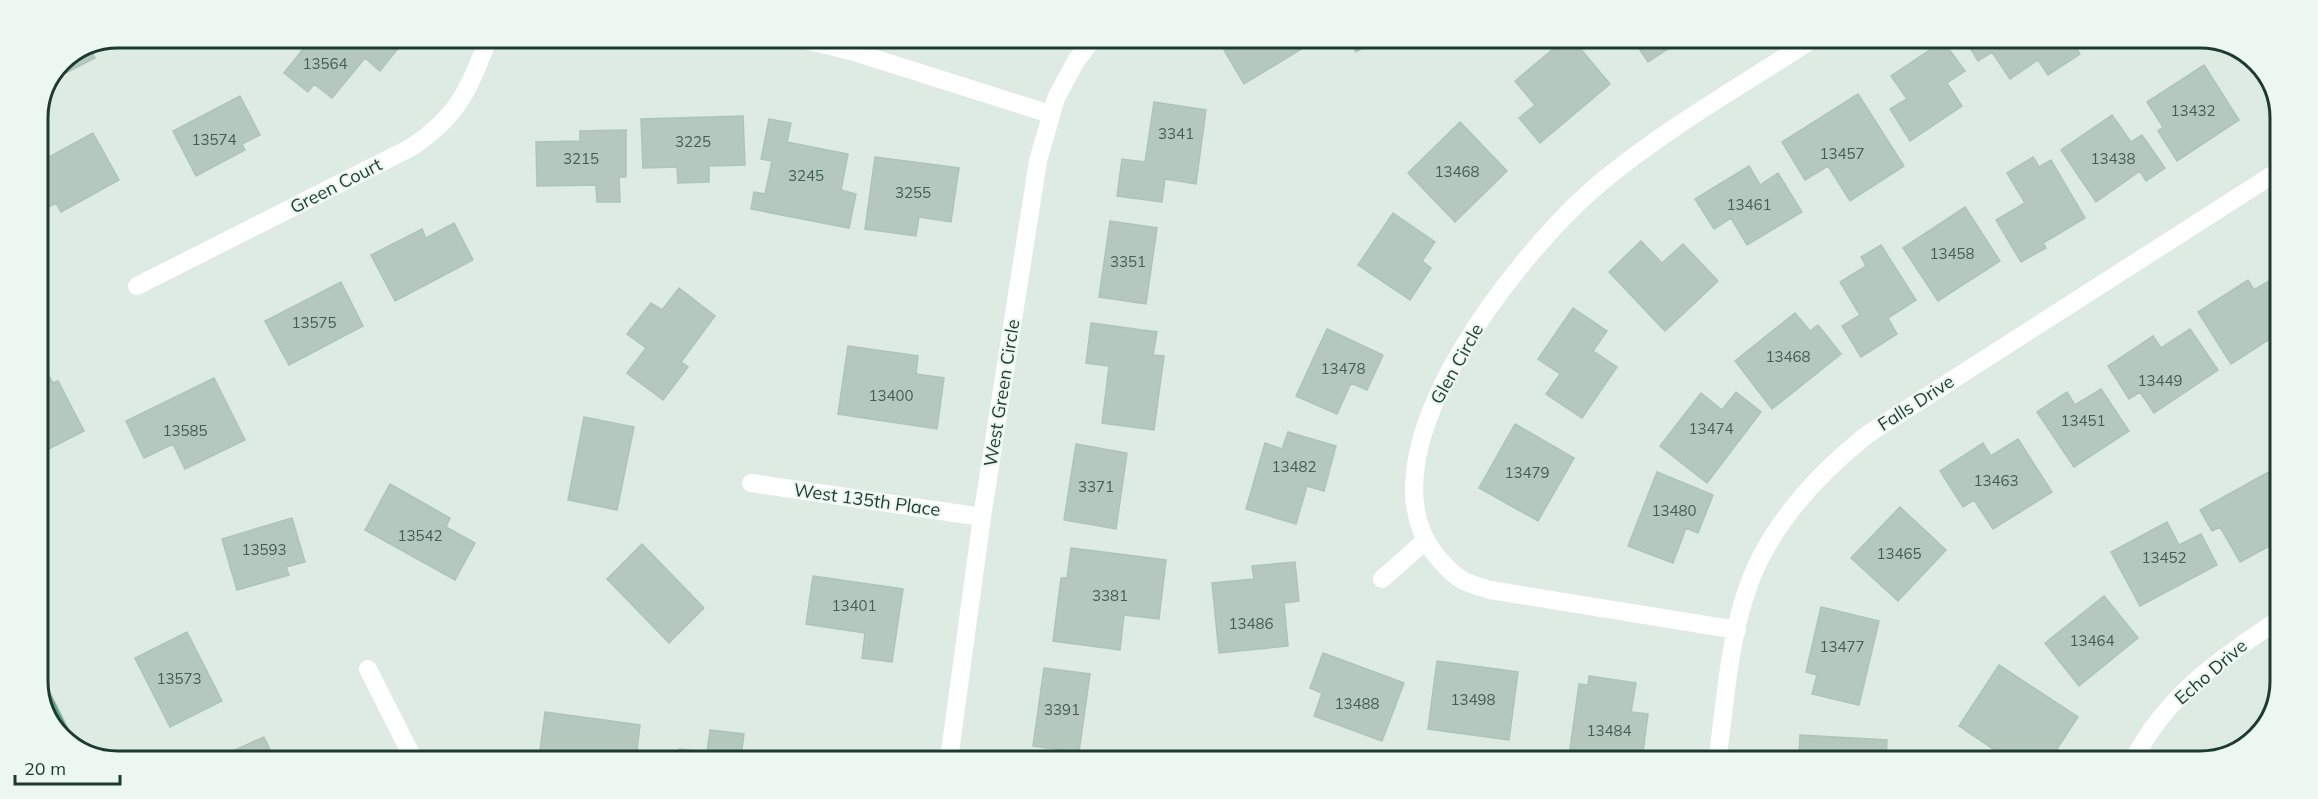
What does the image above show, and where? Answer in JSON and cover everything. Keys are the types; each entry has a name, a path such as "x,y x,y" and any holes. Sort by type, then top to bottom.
{"street":[{"name":"Green Court","path":"137,286 412,147 437,130 462,101 485,48"},
{"path":"838,48 1050,114"},
{"name":"West Green Circle","path":"950,751 982,517 1038,160 1050,114 1076,61 1086,48"},
{"name":"Glen Circle","path":"1737,630 1490,590 1464,581 1442,564 1426,540 1413,501 1413,472 1432,405 1487,310 1535,249 1598,185 1649,145 1799,48"},
{"name":"Falls Drive","path":"1718,751 1737,630 1744,598 1756,567 1797,500 1832,463 1868,434 2270,176"},
{"name":"West 135th Place","path":"752,483 982,517"},
{"path":"1382,579 1426,540"},
{"name":"Echo Drive","path":"2140,751 2181,693 2230,651 2270,625"},
{"path":"368,669 409,751"}],"building":[{"path":"304,48 398,48 380,71 365,58 332,98 314,84 308,92 284,73"},
{"path":"1223,48 1303,48 1244,84"},
{"path":"1554,48 1580,48 1610,84 1540,143 1519,118 1535,105 1515,81"},
{"path":"1639,48 1669,48 1648,62"},
{"path":"1933,48 1948,48 1965,71 1947,83 1962,106 1910,141 1890,109 1907,99 1891,76"},
{"path":"1970,48 2076,48 2080,54 2048,75 2038,60 2010,79 1992,52 1978,61"},
{"path":"91,53 95,58 65,73 79,60"},
{"path":"2204,65 2239,120 2177,161 2158,131 2163,127 2147,102"},
{"path":"1858,94 1904,166 1850,201 1828,166 1805,180 1782,142"},
{"path":"240,96 260,135 242,144 245,150 196,176 173,131"},
{"path":"1154,102 1206,110 1196,184 1165,179 1162,202 1117,196 1122,159 1145,162"},
{"path":"2112,115 2131,142 2142,135 2165,168 2146,181 2140,171 2096,202 2061,150"},
{"path":"743,116 745,165 709,166 709,182 678,183 677,167 643,168 641,119"},
{"path":"769,119 791,123 787,142 848,154 841,190 856,194 849,228 751,209 754,192 765,194 772,161 761,159"},
{"path":"1460,122 1507,171 1455,222 1408,173"},
{"path":"626,130 626,177 619,177 620,202 597,202 596,185 537,186 536,142 580,141 580,131"},
{"path":"93,133 119,180 61,212 56,203 48,208 48,158"},
{"path":"875,157 959,168 951,222 919,217 916,236 865,229"},
{"path":"2033,157 2039,167 2051,160 2085,218 2043,243 2046,248 2021,262 1996,220 2025,203 2007,173"},
{"path":"1749,166 1760,185 1778,173 1802,212 1747,245 1731,218 1714,229 1695,199"},
{"path":"1965,207 2000,261 1938,301 1903,248"},
{"path":"1393,213 1435,242 1422,261 1431,268 1410,300 1358,265"},
{"path":"1110,221 1157,228 1146,304 1099,297"},
{"path":"454,223 473,260 395,301 371,255 422,229 426,238"},
{"path":"1641,241 1662,263 1683,244 1718,281 1665,331 1609,272"},
{"path":"1881,245 1916,300 1888,318 1897,334 1861,357 1842,326 1860,315 1840,282 1866,266 1861,257"},
{"path":"2248,280 2254,290 2270,280 2270,339 2231,364 2198,312"},
{"path":"341,282 363,326 289,365 265,321"},
{"path":"679,288 715,316 681,362 688,367 663,400 627,373 646,348 627,334 651,303 662,310"},
{"path":"1573,308 1607,331 1593,351 1617,367 1582,418 1546,394 1560,374 1538,359"},
{"path":"1795,313 1810,331 1818,325 1841,354 1772,409 1735,361"},
{"path":"1091,323 1157,332 1153,355 1164,356 1154,430 1102,423 1109,366 1086,363"},
{"path":"1327,329 1383,355 1367,390 1351,383 1337,414 1296,396"},
{"path":"2190,329 2218,370 2154,413 2140,392 2129,399 2108,366 2153,336 2161,348"},
{"path":"848,346 918,356 916,374 944,378 937,429 838,414"},
{"path":"48,375 53,383 58,381 84,431 48,449"},
{"path":"214,378 245,440 185,469 173,444 144,458 126,421"},
{"path":"2101,389 2129,431 2074,467 2037,412 2067,392 2075,405"},
{"path":"1736,392 1761,412 1707,483 1660,446 1701,393 1722,410"},
{"path":"584,417 634,427 617,510 568,500"},
{"path":"1515,424 1574,458 1538,521 1479,488"},
{"path":"1288,432 1336,446 1324,491 1307,486 1296,524 1246,509 1265,443 1282,449"},
{"path":"2018,439 2052,492 1993,529 1974,500 1963,507 1940,471 1983,443 1991,456"},
{"path":"1076,444 1127,453 1116,529 1064,520"},
{"path":"2270,471 2270,546 2240,562 2220,527 2212,531 2200,510"},
{"path":"1657,472 1713,495 1698,533 1686,528 1673,563 1628,546"},
{"path":"390,484 450,518 446,527 475,543 455,580 365,530"},
{"path":"1900,507 1946,550 1898,601 1851,558"},
{"path":"292,518 305,562 286,567 289,575 237,590 222,539"},
{"path":"2167,522 2179,545 2201,534 2217,565 2140,606 2111,552"},
{"path":"642,544 704,608 669,643 607,579"},
{"path":"1071,548 1166,560 1159,619 1124,615 1120,650 1053,641 1061,578 1067,578"},
{"path":"1295,562 1299,601 1284,603 1288,646 1219,653 1212,583 1254,579 1252,566"},
{"path":"813,576 903,589 892,662 862,658 865,633 806,624"},
{"path":"2104,596 2138,638 2079,686 2045,643"},
{"path":"1821,607 1879,621 1859,705 1812,694 1817,675 1806,672"},
{"path":"187,632 222,701 170,727 135,658"},
{"path":"1323,653 1404,683 1382,741 1314,716 1322,693 1310,688"},
{"path":"1437,661 1518,672 1509,740 1428,729"},
{"path":"1999,665 2078,717 2056,751 1996,751 1959,726"},
{"path":"1044,668 1090,674 1079,751 1033,746"},
{"path":"1589,676 1636,683 1631,712 1648,714 1643,751 1570,749 1579,684 1588,685"},
{"path":"545,712 640,725 637,751 540,751"},
{"path":"710,730 744,734 742,751 707,751"},
{"path":"1800,735 1887,740 1886,751 1799,751"},
{"path":"264,737 271,751 232,751"}]}
